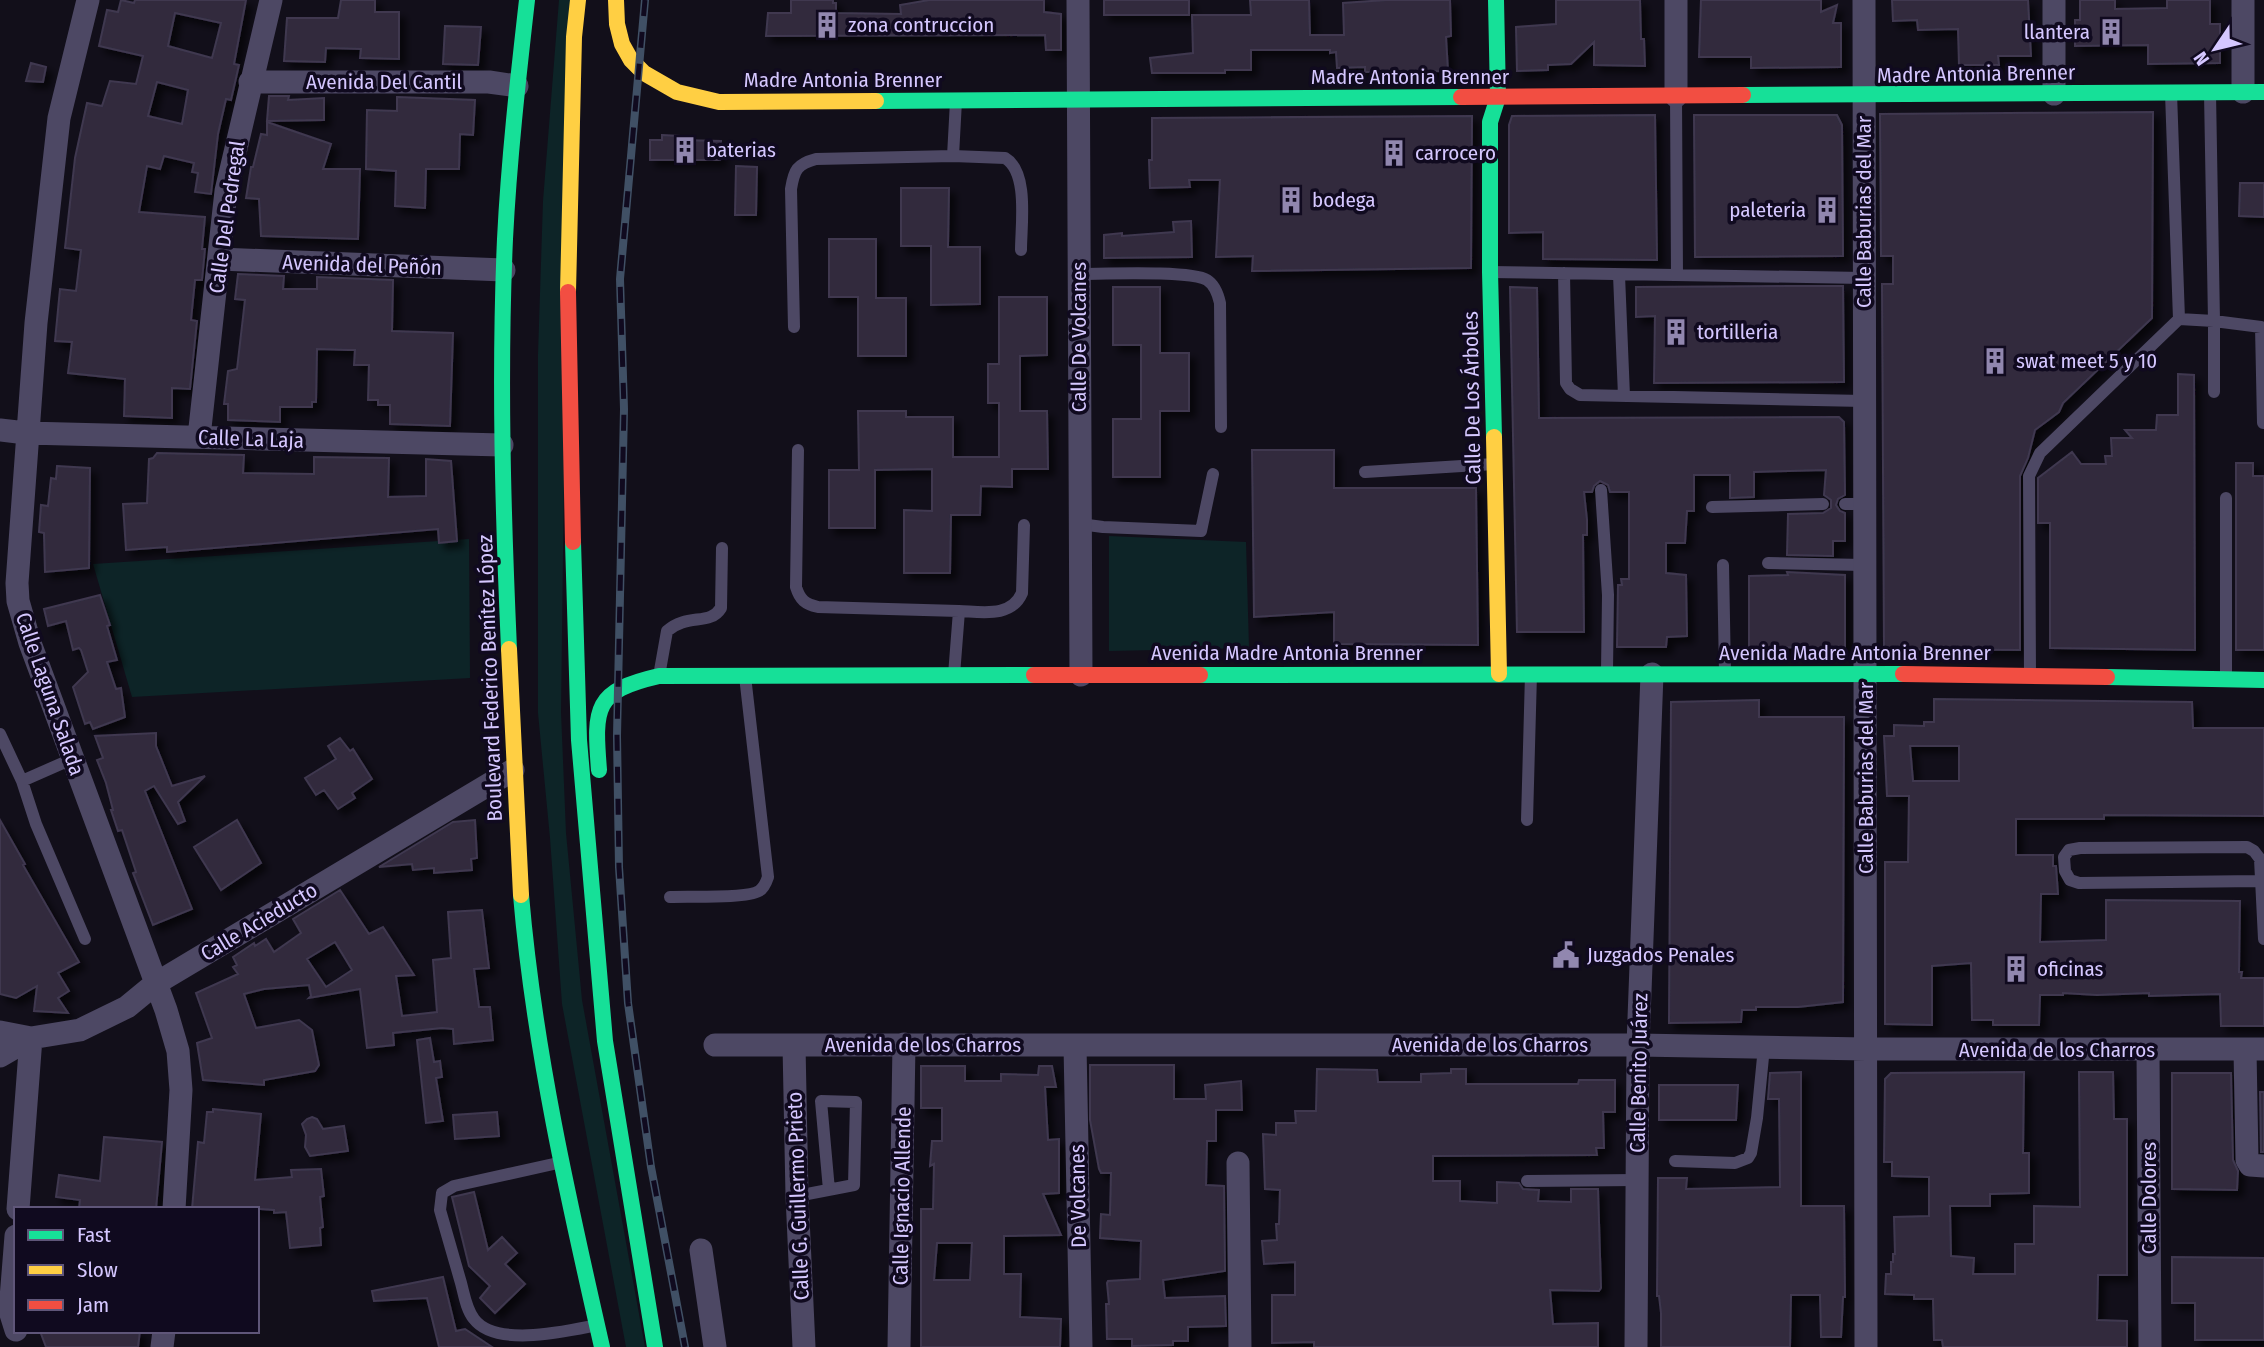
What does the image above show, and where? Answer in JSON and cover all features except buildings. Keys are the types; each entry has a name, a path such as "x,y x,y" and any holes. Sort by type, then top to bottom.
{"street":[{"name":"Calle Laguna Salada","path":"89,0 58,118 9,589 166,1010 178,1051 180,1077 174,1207"},
{"name":"Calle Del Pedregal","path":"199,437 226,191 271,0"},
{"name":"Boulevard Federico Benítez López","path":"527,0 517,86 504,270 502,445 513,770 533,1004 562,1162 601,1347"},
{"path":"578,0 574,51 567,328 579,740 606,1041 655,1347"},
{"name":"Madre Antonia Brenner","path":"616,0 619,35 630,58 655,82 686,96 719,102 1078,100 1476,90 1498,97 2253,92"},
{"name":"Calle De Volcanes","path":"1078,0 1081,675"},
{"name":"Calle De Los Árboles","path":"1496,0 1498,97 1490,122 1490,271 1499,674"},
{"path":"1676,0 1676,96"},
{"name":"Calle Baburias del Mar","path":"1864,0 1864,401 1855,504 1864,565 1866,1347"},
{"path":"2054,0 2054,94"},
{"path":"2243,0 2253,92"},
{"name":"Avenida Del Cantil","path":"250,82 489,82 517,86"},
{"name":"Calle De Los Árboles","path":"1476,90 1490,122"},
{"name":"Avenida del Peñón","path":"219,259 504,270"},
{"name":"Calle La Laja","path":"0,430 26,433 502,445"},
{"name":"Avenida Madre Antonia Brenner","path":"600,786 596,734 597,718 602,706 619,686 659,676 1865,673 2264,680"},
{"name":"Calle Benito Juárez","path":"1636,1347 1638,1045 1652,674"},
{"name":"Calle Acieducto","path":"0,1056 31,1038 80,1030 127,1007 155,984 513,770"},
{"path":"601,985 608,936 603,825"},
{"path":"0,1032 31,1038 18,1207"},
{"name":"Calle Ignacio Allende","path":"899,1347 904,1044"},
{"name":"Avenida de los Charros","path":"715,1045 1638,1045 1866,1049 2254,1050"},
{"name":"Calle G. Guillermo Prieto","path":"794,1045 804,1347"},
{"name":"De Volcanes","path":"1075,1046 1081,1347"},
{"name":"Calle Dolores","path":"2148,1050 2150,1347"},
{"path":"2254,1050 2247,1160 2249,1165 2264,1166"},
{"path":"1238,1163 1240,1347"},
{"path":"701,1250 715,1347"},
{"path":"14,1261 10,1311 14,1333"}],"lane":[{"path":"2171,93 2179,319"},
{"path":"2210,93 2214,392"},
{"path":"1676,96 1677,275"},
{"path":"953,156 956,101"},
{"path":"794,327 791,189 793,172 801,163 816,159 953,156 1005,158 1012,162 1021,183 1021,250"},
{"path":"1490,271 1864,278"},
{"path":"1564,273 1566,383 1580,395 1864,401"},
{"path":"1079,274 1190,274 1210,281 1220,303 1221,427"},
{"path":"1619,275 1624,396"},
{"path":"2030,676 2029,476 2040,453 2179,319 2261,327 2263,423"},
{"path":"798,450 796,587 800,598 807,604 818,607 959,611 1011,609 1023,593 1024,525"},
{"path":"1365,472 1494,464"},
{"path":"1080,524 1201,531 1213,474"},
{"path":"1601,490 1608,595 1607,674"},
{"path":"2225,498 2226,679"},
{"path":"1712,507 1823,504"},
{"path":"659,676 667,631 683,620 713,617 721,608 722,548"},
{"path":"1768,563 1864,565"},
{"path":"1723,565 1725,673"},
{"path":"954,675 959,611"},
{"path":"1527,820 1531,674"},
{"path":"670,897 747,894 760,890 768,877 745,676"},
{"path":"0,734 22,781 36,824 85,939"},
{"path":"22,781 72,759"},
{"path":"2260,881 2079,883 2070,880 2064,871 2064,857 2069,850 2080,848 2247,847 2260,859 2264,939"},
{"path":"1675,1161 1735,1163 1748,1158 1757,1118 1764,1047"},
{"path":"797,1196 829,1190 854,1185 856,1102 821,1101 829,1190"},
{"path":"562,1162 454,1186 442,1193 440,1210 468,1308 478,1324 494,1333 514,1336 597,1326"},
{"path":"1527,1181 1637,1180"}],"green space":[{"path":"559,0 570,0 561,712 566,833 582,1000 645,1347 626,1347 562,1004 538,713 538,355 543,201"},
{"path":"1109,536 1246,542 1249,648 1109,651"},
{"path":"469,539 470,678 132,697 93,564"}],"railway":[{"path":"645,0 620,279 624,409 617,736 619,867 628,1003 651,1167 685,1347"}],"traffic: fast":[{"path":"509,649 503,444 503,290 509,179 527,0"},
{"path":"1494,437 1490,122 1498,97 1496,0"},
{"path":"1743,95 2264,92"},
{"path":"876,101 1461,97"},
{"path":"573,542 579,740 605,1041 655,1347"},
{"path":"1200,675 1903,674"},
{"path":"599,770 597,731 603,705 622,688 659,676 1034,675"},
{"path":"2107,677 2264,680"},
{"path":"521,895 543,1066 602,1347"}],"traffic: slow":[{"path":"568,292 574,37 578,0"},
{"path":"616,0 617,24 622,44 631,60 644,73 677,92 719,102 876,101"},
{"path":"1494,437 1499,674"},
{"path":"509,649 521,895"}],"traffic: jam":[{"path":"1461,97 1743,95"},
{"path":"568,292 573,542"},
{"path":"1903,674 2107,677"},
{"path":"1034,675 1200,675"}],"place":[{"name":"zona contruccion","path":"827,25"},
{"name":"llantera","path":"2111,32"},
{"name":"baterias","path":"685,150"},
{"name":"carrocero","path":"1394,153"},
{"name":"bodega","path":"1291,200"},
{"name":"paleteria","path":"1827,210"},
{"name":"tortilleria","path":"1676,332"},
{"name":"swat meet 5 y 10","path":"1995,361"},
{"name":"Juzgados Penales","path":"1566,955"},
{"name":"oficinas","path":"2016,969"}]}
